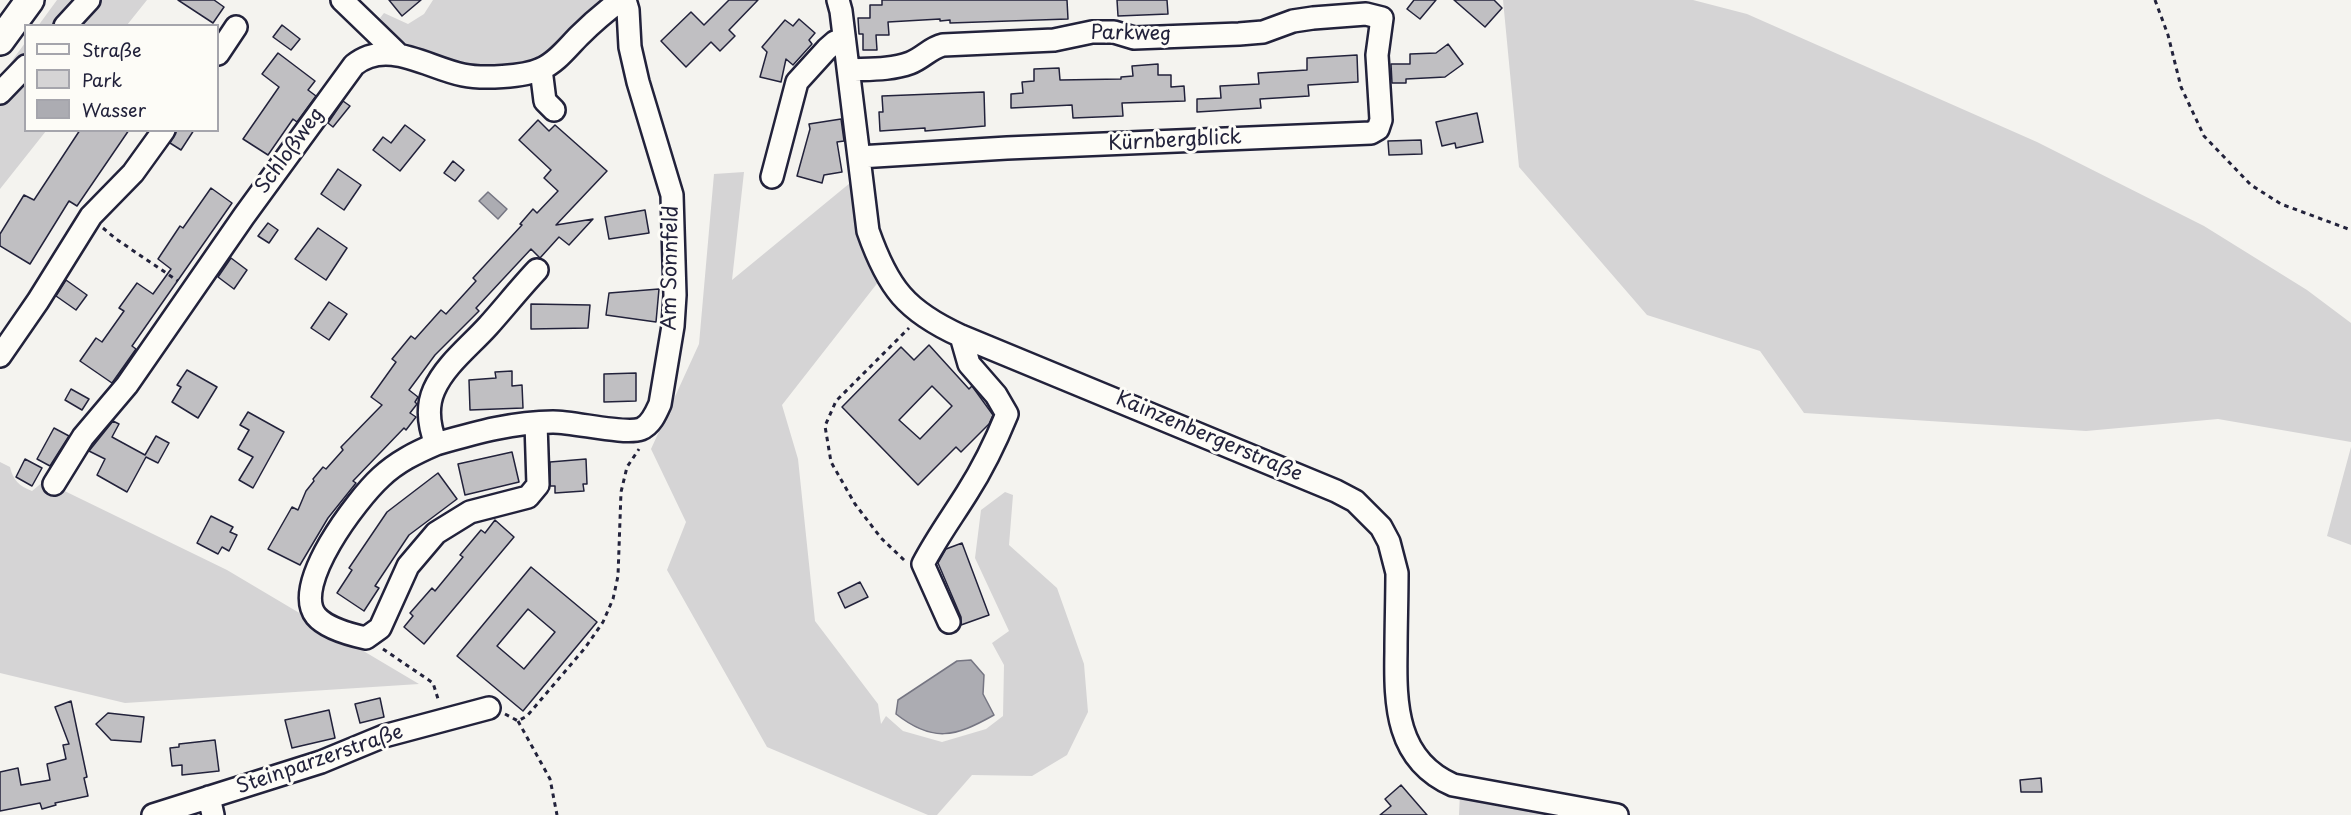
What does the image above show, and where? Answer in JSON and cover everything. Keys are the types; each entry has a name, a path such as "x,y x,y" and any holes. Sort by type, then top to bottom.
{"main road":[{"path":"0,41 30,0"}],"street":[{"path":"66,24 89,0"},
{"path":"342,0 399,56"},
{"name":"Schloßweg","path":"54,484 94,421 126,385 354,65 364,57 378,53 399,56 464,75 505,76 541,69 559,56 606,10 623,0"},
{"name":"Am Sonnfeld","path":"623,0 638,82 672,195 675,295 673,326 660,404 655,416 647,426 640,429"},
{"name":"Kainzenbergerstraße","path":"838,0 849,70 868,231 888,280 904,299 922,316 962,336 1289,470 1354,501 1381,527 1394,556 1397,573 1397,710 1406,740 1421,762 1433,774 1453,785 1617,815"},
{"name":"Parkweg","path":"849,70 886,68 908,63 920,58 933,47 943,45 1054,40 1092,32 1114,32 1134,38 1239,34 1263,32 1293,21 1312,18 1366,14 1382,18"},
{"name":"Kürnbergblick","path":"859,157 1007,148 1371,133 1378,129 1381,120 1377,55 1382,18"},
{"path":"219,52 236,27"},
{"path":"772,177 797,82 827,49 844,38"},
{"path":"0,93 24,68"},
{"path":"541,69 545,100 554,110"},
{"path":"0,356 38,301 91,216 133,173 163,132"},
{"path":"436,444 430,428 428,412 433,392 443,374 537,270"},
{"path":"949,622 923,564 935,540 973,483 995,443 1007,414 996,395 969,364 962,336"},
{"path":"536,423 538,485 528,497 470,512 436,533 408,566 380,628 366,638 346,634 317,618 310,605 312,587 337,529 380,478 406,457 436,444 486,429 536,423 575,423 625,431 640,429"},
{"name":"Steinparzerstraße","path":"153,815 211,806 384,736 489,708"}],"path":[{"path":"2155,0 2168,35 2181,87 2204,136 2251,185 2281,204 2351,230"},
{"path":"91,216 116,239 192,290"},
{"path":"922,316 836,401 825,426 831,462 855,504 881,538 909,563 923,564"},
{"path":"518,721 528,716 538,706 585,648 603,622 613,599 618,576 621,492 627,467 639,449 640,429"},
{"path":"366,638 433,683 444,720"},
{"path":"489,708 518,721 550,779 557,815"}],"green space":[{"path":"57,0 147,0 128,24 39,24"},
{"path":"433,0 609,0 556,49 538,61 523,65 460,65 396,39 380,18 384,13 408,24 424,14"},
{"path":"1503,0 1693,0 1747,14 2037,142 2204,226 2307,290 2351,323 2351,442 2218,419 2086,431 1804,413 1760,351 1647,315 1519,167"},
{"path":"24,44 24,132 45,132 0,189 0,77"},
{"path":"744,172 732,280 850,183 862,246 879,281 782,405 798,459 815,621 878,704 881,724 886,716 903,731 942,742 986,729 1003,716 1004,665 992,643 1009,631 975,558 981,510 1005,492 1013,495 1009,545 1057,588 1084,664 1088,712 1067,755 1032,776 972,775 937,815 928,815 767,747 667,570 686,522 651,449 699,344 714,174"},
{"path":"2351,447 2351,545 2327,536"},
{"path":"0,462 10,467 15,479 27,489 32,491 44,481 227,570 419,684 125,703 0,673"},
{"path":"1460,793 1590,815 1459,815"}],"water":[{"path":"488,192 507,209 498,219 479,201"},
{"path":"971,660 984,675 983,694 994,715 967,728 944,734 921,729 896,714 898,700 957,661"}],"building":[{"path":"178,0 214,0 224,7 213,23"},
{"path":"389,0 421,0 402,16"},
{"path":"729,0 758,0 729,30 735,36 720,51 711,42 686,67 661,41 691,12 704,25"},
{"path":"882,0 1067,0 1068,19 950,23 950,20 940,21 940,19 888,22 889,35 876,35 877,50 863,50 863,34 859,34 858,18 870,18 870,5 882,5"},
{"path":"1117,0 1167,0 1168,14 1118,16"},
{"path":"1414,0 1436,0 1420,19 1407,9"},
{"path":"1454,0 1494,0 1502,8 1485,27"},
{"path":"799,19 815,33 809,40 812,44 793,65 786,59 781,82 760,77 767,52 762,47 785,20 793,26"},
{"path":"282,25 300,39 291,50 273,37"},
{"path":"1448,44 1463,64 1445,77 1406,79 1406,83 1392,83 1391,64 1410,64 1410,54 1436,53"},
{"path":"278,53 315,81 308,90 316,96 297,122 293,119 268,155 243,139 279,87 262,74"},
{"path":"1357,55 1358,82 1308,85 1309,96 1260,99 1261,108 1197,112 1197,99 1221,98 1220,86 1259,84 1258,73 1307,70 1307,58"},
{"path":"1158,64 1158,75 1171,75 1171,87 1184,86 1185,101 1122,103 1123,116 1073,118 1072,105 1011,108 1011,94 1023,93 1022,82 1034,81 1034,69 1059,68 1060,80 1121,79 1121,77 1133,76 1132,66"},
{"path":"984,92 985,126 925,131 925,128 880,131 879,112 883,112 882,96"},
{"path":"343,101 350,106 333,127 328,123"},
{"path":"1477,113 1483,142 1456,148 1455,143 1442,146 1436,122"},
{"path":"841,119 844,141 837,142 842,172 824,175 822,183 797,176 810,129 809,124"},
{"path":"538,120 549,131 555,125 607,171 556,225 593,219 569,245 559,237 540,258 531,249 476,308 479,311 435,355 409,390 418,397 415,402 417,404 410,413 416,417 406,430 404,428 353,481 356,483 328,518 300,565 268,549 292,507 298,510 313,479 323,467 326,469 343,450 341,447 382,405 371,397 396,362 392,359 411,336 415,339 441,310 446,314 476,281 473,278 522,225 520,224 533,209 537,213 558,191 544,178 551,170 519,140"},
{"path":"405,125 425,140 400,171 373,150 383,137 391,143"},
{"path":"79,132 128,132 77,206 69,201 30,264 0,246 0,234 24,195 34,200"},
{"path":"176,132 193,132 181,150 170,143"},
{"path":"1421,140 1422,154 1389,155 1388,141"},
{"path":"453,161 464,170 455,181 444,173"},
{"path":"338,169 361,185 344,210 321,194"},
{"path":"211,188 232,203 132,346 136,349 112,383 80,361 96,338 102,342 124,311 119,308 137,283 153,294 171,269 158,259 180,226 183,228"},
{"path":"645,210 649,233 609,239 605,217"},
{"path":"268,223 278,230 269,243 258,236"},
{"path":"318,228 347,248 326,280 295,259"},
{"path":"231,258 247,270 234,289 218,277"},
{"path":"66,280 87,295 76,310 56,296"},
{"path":"659,289 656,322 606,315 609,293"},
{"path":"329,302 347,314 329,340 311,328"},
{"path":"531,304 590,305 588,328 531,329"},
{"path":"929,345 969,389 972,386 993,415 989,424 961,452 956,447 918,485 842,407 901,347 914,360","holes":["932,386 952,406 920,439 899,420"]},
{"path":"187,370 217,387 198,418 172,402 181,387 177,385"},
{"path":"512,371 512,386 522,385 523,408 470,410 469,380 496,378 495,372"},
{"path":"636,373 636,401 604,402 604,374"},
{"path":"71,389 89,399 82,410 65,400"},
{"path":"248,412 284,432 253,488 239,480 253,457 238,449 249,430 240,425"},
{"path":"113,421 119,424 112,437 145,455 156,436 169,443 158,463 146,457 127,492 97,475 105,459 89,451"},
{"path":"54,428 69,436 50,466 37,459"},
{"path":"512,452 519,482 465,495 458,464"},
{"path":"25,459 42,468 32,486 16,477"},
{"path":"586,459 587,484 583,484 584,491 555,493 555,486 550,486 550,462"},
{"path":"438,473 457,499 409,535 375,586 379,588 364,611 337,593 352,570 349,568 387,512"},
{"path":"211,516 233,527 230,532 237,535 229,551 222,547 218,554 197,543"},
{"path":"495,520 514,537 424,644 404,627 413,616 410,613 432,588 435,591 463,557 460,555 481,530 485,533"},
{"path":"962,543 989,615 961,625 961,617 938,563 946,549"},
{"path":"531,567 597,622 523,711 457,656","holes":["528,609 555,632 524,669 497,646"]},
{"path":"860,582 868,597 845,608 838,593"},
{"path":"380,698 384,717 360,723 355,704"},
{"path":"71,701 87,777 84,778 88,796 55,803 56,805 42,809 40,803 0,811 0,772 18,768 21,785 50,780 47,764 66,759 63,745 69,744 55,707"},
{"path":"329,710 335,738 292,748 285,720"},
{"path":"108,713 144,717 141,742 111,740 96,724"},
{"path":"215,740 219,771 182,775 182,765 172,766 170,748 179,747 179,744"},
{"path":"2041,778 2042,792 2021,792 2020,780"},
{"path":"1401,785 1427,815 1380,815 1391,806 1385,799"}]}
